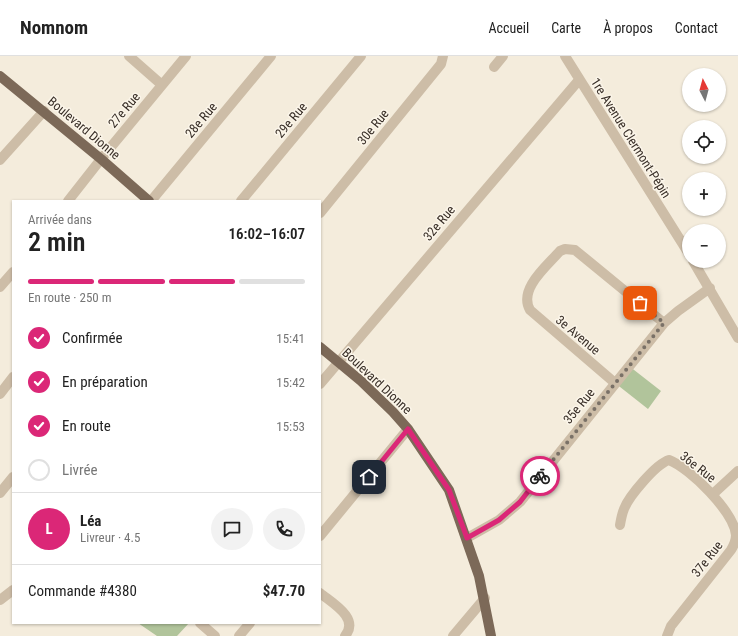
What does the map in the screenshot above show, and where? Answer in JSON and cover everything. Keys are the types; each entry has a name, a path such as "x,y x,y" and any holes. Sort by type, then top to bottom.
{"main road":[{"name":"Boulevard Dionne","path":"0,76 44,111 149,200"},
{"name":"Boulevard Dionne","path":"321,348 375,394 408,429 449,490 467,538 485,598 492,636"}],"street":[{"path":"129,56 162,85"},
{"name":"27e Rue","path":"69,200 186,56"},
{"name":"28e Rue","path":"151,200 271,56"},
{"name":"29e Rue","path":"242,200 361,56"},
{"name":"30e Rue","path":"321,212 441,64 443,56"},
{"path":"494,66 503,56"},
{"name":"1re Avenue Clermont-Pépin","path":"565,56 682,243"},
{"name":"32e Rue","path":"321,383 579,80"},
{"path":"0,160 44,111"},
{"name":"3e Avenue","path":"615,383 535,316 526,304 526,294 533,283 560,251 571,249 580,253 664,323"},
{"path":"697,268 738,338"},
{"path":"0,287 12,273"},
{"name":"35e Rue","path":"467,538 499,520 520,502 664,323 710,288"},
{"path":"0,394 12,378"},
{"path":"321,535 408,429"},
{"name":"36e Rue","path":"620,524 624,508 629,500 654,468 664,462 669,460 679,465 713,494 738,471"},
{"path":"0,493 12,478"},
{"name":"37e Rue","path":"667,636 671,626 735,543 736,535 734,526 713,494"},
{"path":"0,600 12,591"},
{"path":"321,594 345,614 350,623 349,632 346,636"},
{"path":"453,636 485,598"},
{"path":"201,624 215,636"},
{"path":"239,636 249,624"}],"green space":[{"path":"629,366 661,391 648,409 615,383"},
{"path":"139,624 188,624 177,636 157,636"}],"way so far":[{"path":"540,476 664,323 640,303"}],"route":[{"path":"369,477 408,429 449,490 467,538 499,520 511,510 520,502 540,476"}]}
